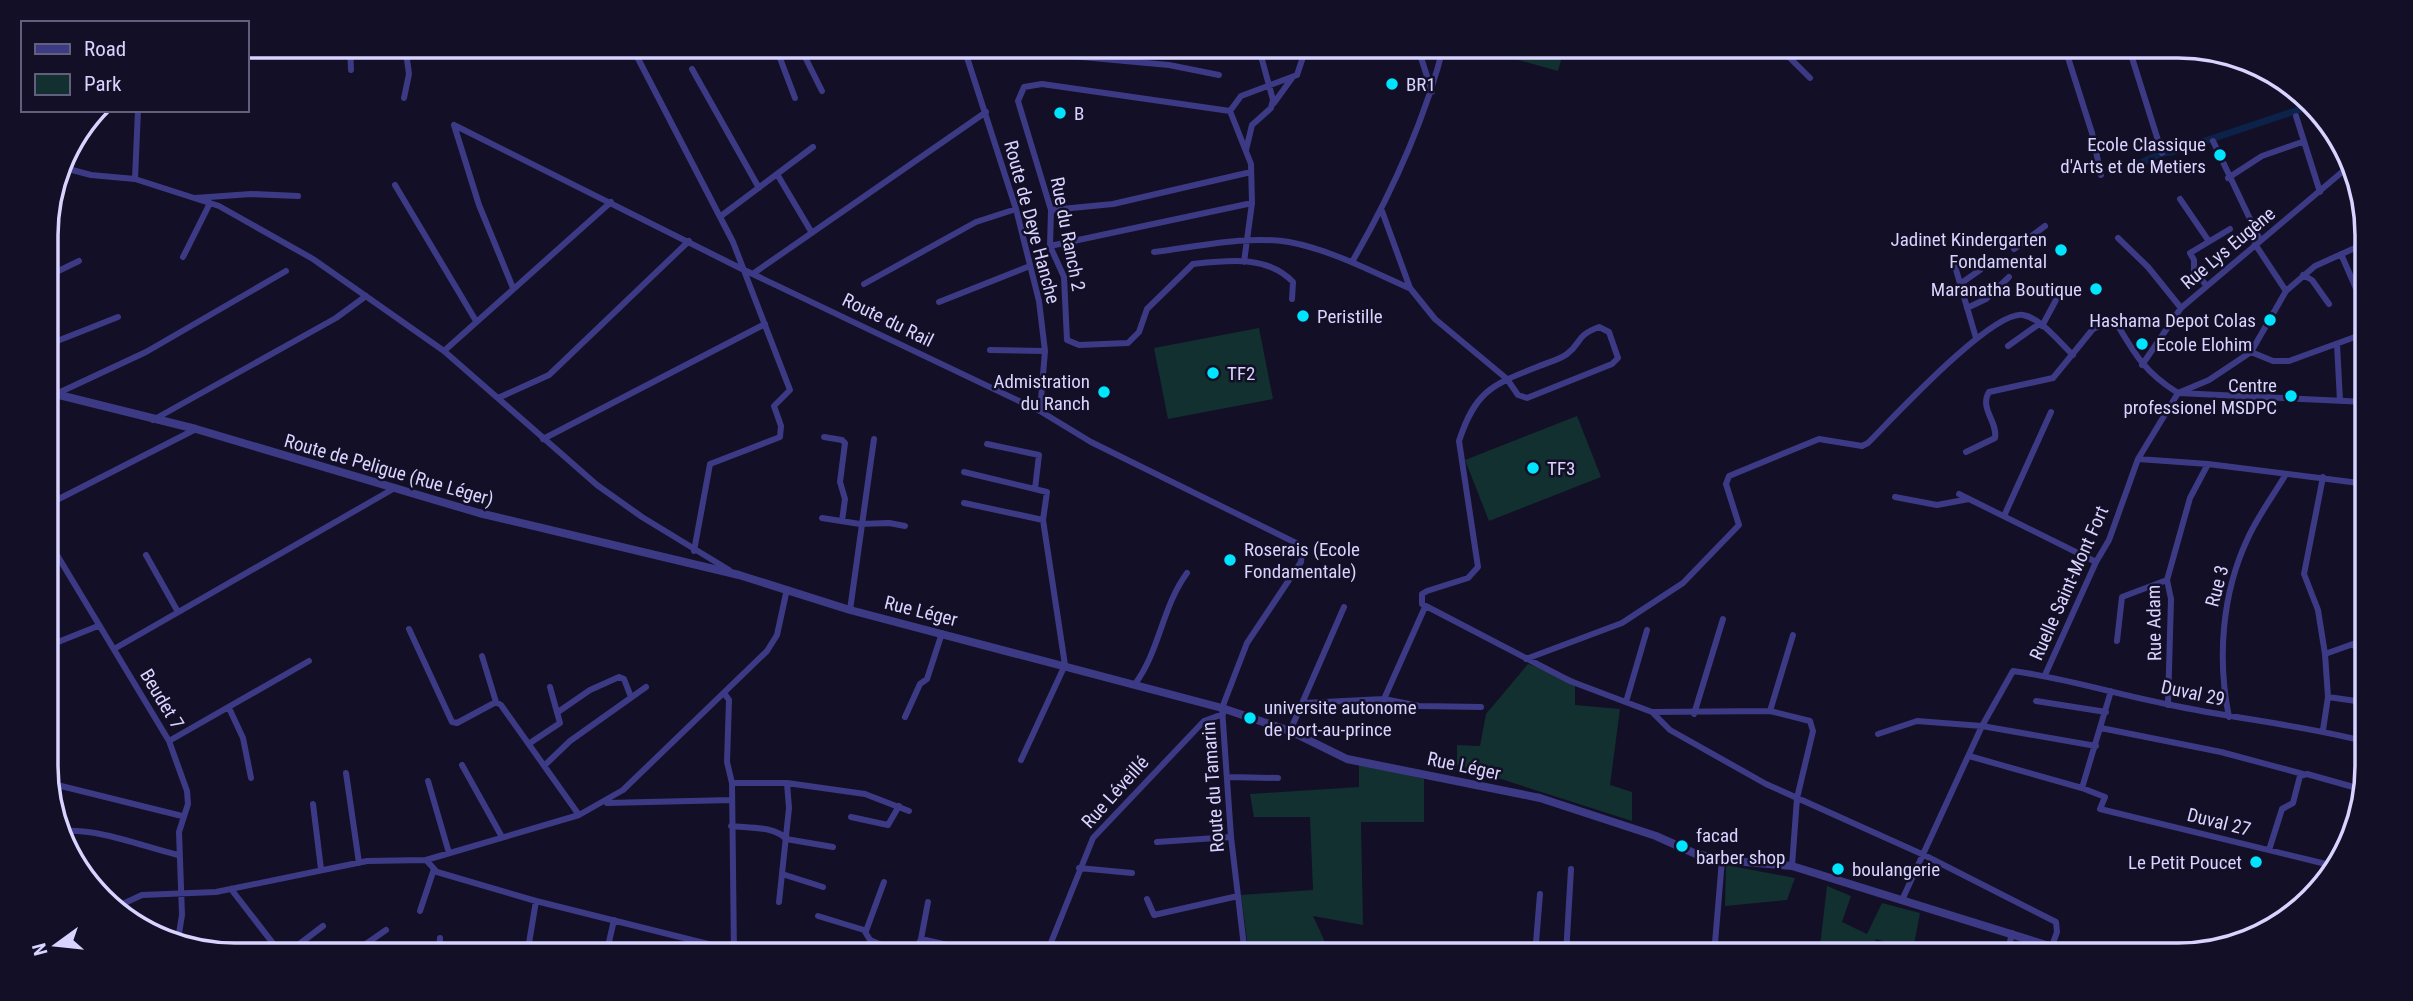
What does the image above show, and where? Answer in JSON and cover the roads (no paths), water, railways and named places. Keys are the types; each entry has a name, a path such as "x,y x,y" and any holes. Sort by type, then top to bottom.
{"street":[{"path":"350,58 351,70"},
{"path":"404,98 409,74 407,58"},
{"path":"637,58 721,216 790,390 774,407 782,435 710,464 694,551"},
{"path":"780,58 795,98"},
{"path":"805,58 822,91"},
{"name":"Route de Deye Hanche","path":"967,58 1016,209 1039,300 1045,351 1040,411"},
{"path":"1093,58 1169,65 1219,75"},
{"path":"1261,58 1273,104"},
{"path":"1292,299 1293,282 1281,269 1244,262 1252,203 1251,172 1246,151 1230,111 1241,96 1299,74 1304,58"},
{"path":"1420,58 1428,88 1432,92"},
{"path":"1353,262 1382,211 1405,162 1432,92 1441,58"},
{"path":"1789,58 1810,78"},
{"path":"2068,58 2092,133 2101,175"},
{"path":"2131,58 2162,153"},
{"path":"692,69 759,188"},
{"path":"1246,151 1251,125 1273,104 1293,77"},
{"name":"Rue du Ranch 2","path":"1230,111 1042,84 1024,87 1018,101 1051,210 1050,246 1064,277 1067,340 1079,345 1128,343 1139,332 1147,309 1193,264 1244,262"},
{"path":"135,179 138,112"},
{"path":"754,273 986,112"},
{"path":"2296,116 2302,142 2320,192"},
{"name":"Route du Rail","path":"513,288 478,205 454,125 740,268 1040,411 1115,455 1285,536 1296,543 1302,553"},
{"path":"2213,141 2257,242 2286,291"},
{"path":"2228,178 2262,156 2302,142"},
{"path":"721,216 813,147"},
{"path":"70,169 91,175 135,179 210,203 313,259 444,351 597,485 694,551 739,575"},
{"name":"Rue Lys Eugène","path":"2142,365 2181,308 2343,171"},
{"path":"1051,210 1113,204 1251,172"},
{"path":"777,174 811,233"},
{"path":"395,185 476,321"},
{"path":"192,198 251,194 298,195"},
{"path":"2180,199 2208,240"},
{"path":"444,351 611,202"},
{"path":"183,257 210,203"},
{"path":"1050,246 1252,203"},
{"path":"864,284 976,222 1016,209"},
{"path":"1382,211 1410,288 1435,319 1507,379 1518,395 1527,398 1612,365 1618,358 1609,332 1599,327 1581,334 1566,355 1507,379 1484,392 1464,425 1459,441 1478,567 1468,578 1427,591 1421,598 1426,607 1526,659 1652,712 1694,714 1770,711 1806,718 1812,726 1797,798 1792,866"},
{"path":"2014,249 2045,226"},
{"path":"2207,286 2194,271 2194,260 2190,253 2230,229"},
{"path":"2118,239 2148,267 2181,308"},
{"path":"498,398 549,375 689,241"},
{"path":"1154,251 1246,242 1287,242 1353,262 1410,288"},
{"path":"2178,393 2209,380 2250,352 2286,291 2315,266 2355,248"},
{"path":"2341,254 2355,286"},
{"path":"1952,256 1976,338"},
{"path":"58,271 79,261"},
{"path":"939,302 1030,266"},
{"path":"1960,284 1980,270"},
{"path":"58,390 146,352 286,271"},
{"path":"2303,275 2312,280 2329,304"},
{"path":"1967,308 1986,299 2009,277"},
{"path":"153,420 336,318 366,296"},
{"path":"2008,346 2040,325 2056,300"},
{"path":"1526,659 1606,631 1691,576 1739,525 1726,484 1729,476 1819,439 1862,446 1868,443 1976,338 2016,316 2024,315 2040,325 2073,355"},
{"path":"58,341 118,317"},
{"path":"1966,452 1995,438 1996,429 1986,402 1989,392 2053,378 2093,329 2115,319 2142,365 2155,378 2178,393 2355,402"},
{"path":"543,439 765,324"},
{"path":"2250,352 2273,361 2289,361 2355,337"},
{"path":"2336,344 2340,401"},
{"path":"990,350 1045,351"},
{"name":"Ruelle Saint-Mont Fort","path":"2045,675 2096,562 2109,540 2137,459 2178,393"},
{"name":"Route de Peligue (Rue Léger)","path":"58,395 196,429 393,489 723,573"},
{"path":"2004,516 2051,412"},
{"path":"58,499 196,429"},
{"path":"824,437 836,438 845,443 840,482 845,499 842,521"},
{"path":"850,610 874,439"},
{"path":"987,444 1039,455 1035,489"},
{"path":"2137,459 2208,464 2355,482"},
{"name":"Rue Adam","path":"2168,705 2171,599 2167,580 2190,498 2208,464"},
{"path":"964,472 1047,492 1043,520 1065,665 1021,760"},
{"name":"Rue 3","path":"2228,717 2224,691 2225,612 2246,540 2286,474"},
{"path":"2323,477 2304,574 2318,610 2325,654 2328,697 2323,730"},
{"path":"114,649 393,489"},
{"path":"1959,494 2096,562"},
{"path":"1895,497 1937,505 1969,499"},
{"path":"964,503 1043,520"},
{"path":"822,518 860,524 889,523 905,526"},
{"name":"Route du Tamarin","path":"1244,943 1231,837 1223,711 1247,643 1295,572 1301,562 1302,553"},
{"path":"146,555 178,612"},
{"name":"Beudet 7","path":"58,557 169,741 187,791 188,804 182,816 178,855 181,892 178,934"},
{"name":"Rue Léger","path":"723,573 788,589 850,610 1135,684 1290,731 1347,759 1540,798 1656,836 1696,854 1721,860 1792,866 2043,943"},
{"path":"1135,684 1150,660 1165,610 1186,573"},
{"path":"2117,641 2122,597 2167,580"},
{"path":"124,903 142,895 231,889 359,863 393,859 426,860 579,815 605,803 623,790 774,642 788,589"},
{"path":"1290,731 1344,607"},
{"path":"1384,699 1426,607"},
{"path":"1694,714 1723,619"},
{"path":"58,642 98,626"},
{"path":"409,629 452,722 457,723 496,702"},
{"path":"1626,702 1647,630"},
{"path":"905,717 920,684 927,679 942,633"},
{"path":"1770,711 1793,635"},
{"path":"2325,654 2353,644 2355,647"},
{"path":"482,656 496,702 507,711 579,815"},
{"path":"169,741 309,661"},
{"name":"Duval 29","path":"1982,726 2013,671 2045,675 2228,717 2323,730 2355,739"},
{"path":"558,712 590,690 619,677 624,678 631,698"},
{"path":"530,743 559,726 558,712 550,687"},
{"path":"545,765 570,741 646,687"},
{"path":"1969,756 2082,788 2111,691"},
{"path":"724,693 729,700 727,762 732,783 735,943"},
{"path":"2328,697 2355,701"},
{"path":"1304,703 1384,699 1419,706 1481,708"},
{"path":"2036,701 2106,712"},
{"path":"229,708 243,738 251,778"},
{"name":"Rue Léveillé","path":"1051,943 1093,838 1204,721 1223,711"},
{"path":"1652,712 1670,730 1797,798 1924,855 2056,922 2057,932 2053,943"},
{"path":"1878,734 1917,721 1982,726 2096,746"},
{"path":"1902,900 1982,726"},
{"path":"2101,727 2221,752 2354,787"},
{"path":"462,765 502,837"},
{"path":"346,773 359,863"},
{"path":"2269,850 2282,809 2292,803 2303,774"},
{"path":"1228,777 1278,778"},
{"path":"428,781 449,853"},
{"path":"732,783 787,783 865,794 909,811"},
{"path":"779,902 786,839 787,783"},
{"path":"59,785 182,816"},
{"name":"Duval 27","path":"2082,788 2105,797 2100,809 2326,864"},
{"path":"605,803 731,800"},
{"path":"313,804 321,869"},
{"path":"851,817 886,825 899,806"},
{"path":"731,826 777,832 786,839 833,847"},
{"path":"71,832 125,841 178,855"},
{"path":"1157,842 1231,837"},
{"path":"426,860 434,869 536,901 698,943"},
{"path":"1715,943 1721,860"},
{"path":"1079,868 1132,873"},
{"path":"420,911 434,869"},
{"path":"1567,943 1571,869"},
{"path":"782,874 823,887"},
{"path":"878,943 870,940 866,931 884,882"},
{"path":"231,889 273,943"},
{"path":"1536,943 1540,894"},
{"path":"1147,899 1154,915 1238,896"},
{"path":"529,943 536,901"},
{"path":"920,943 928,902"},
{"path":"818,916 866,931"},
{"path":"610,943 614,920"},
{"path":"300,943 323,926"},
{"path":"368,943 386,930"},
{"path":"2010,943 2012,933"},
{"path":"440,938 440,943"},
{"path":"921,939 939,943"}],"waterway":[{"path":"2132,167 2162,153 2302,109"}],"place":[{"name":"BR1","path":"1392,84"},
{"name":"B","path":"1060,113"},
{"name":"Ecole Classique d'Arts et de Metiers","path":"2220,155"},
{"name":"Jadinet Kindergarten Fondamental","path":"2061,250"},
{"name":"Maranatha Boutique","path":"2096,289"},
{"name":"Peristille","path":"1303,316"},
{"name":"Hashama Depot Colas","path":"2270,320"},
{"name":"Ecole Elohim","path":"2142,344"},
{"name":"TF2","path":"1213,373"},
{"name":"Admistration du Ranch","path":"1104,392"},
{"name":"Centre professionel MSDPC","path":"2291,396"},
{"name":"TF3","path":"1533,468"},
{"name":"Roserais (Ecole Fondamentale)","path":"1230,560"},
{"name":"universite autonome de port-au-prince","path":"1250,718"},
{"name":"facad barber shop","path":"1682,846"},
{"name":"Le Petit Poucet","path":"2256,862"},
{"name":"boulangerie","path":"1838,869"}]}
